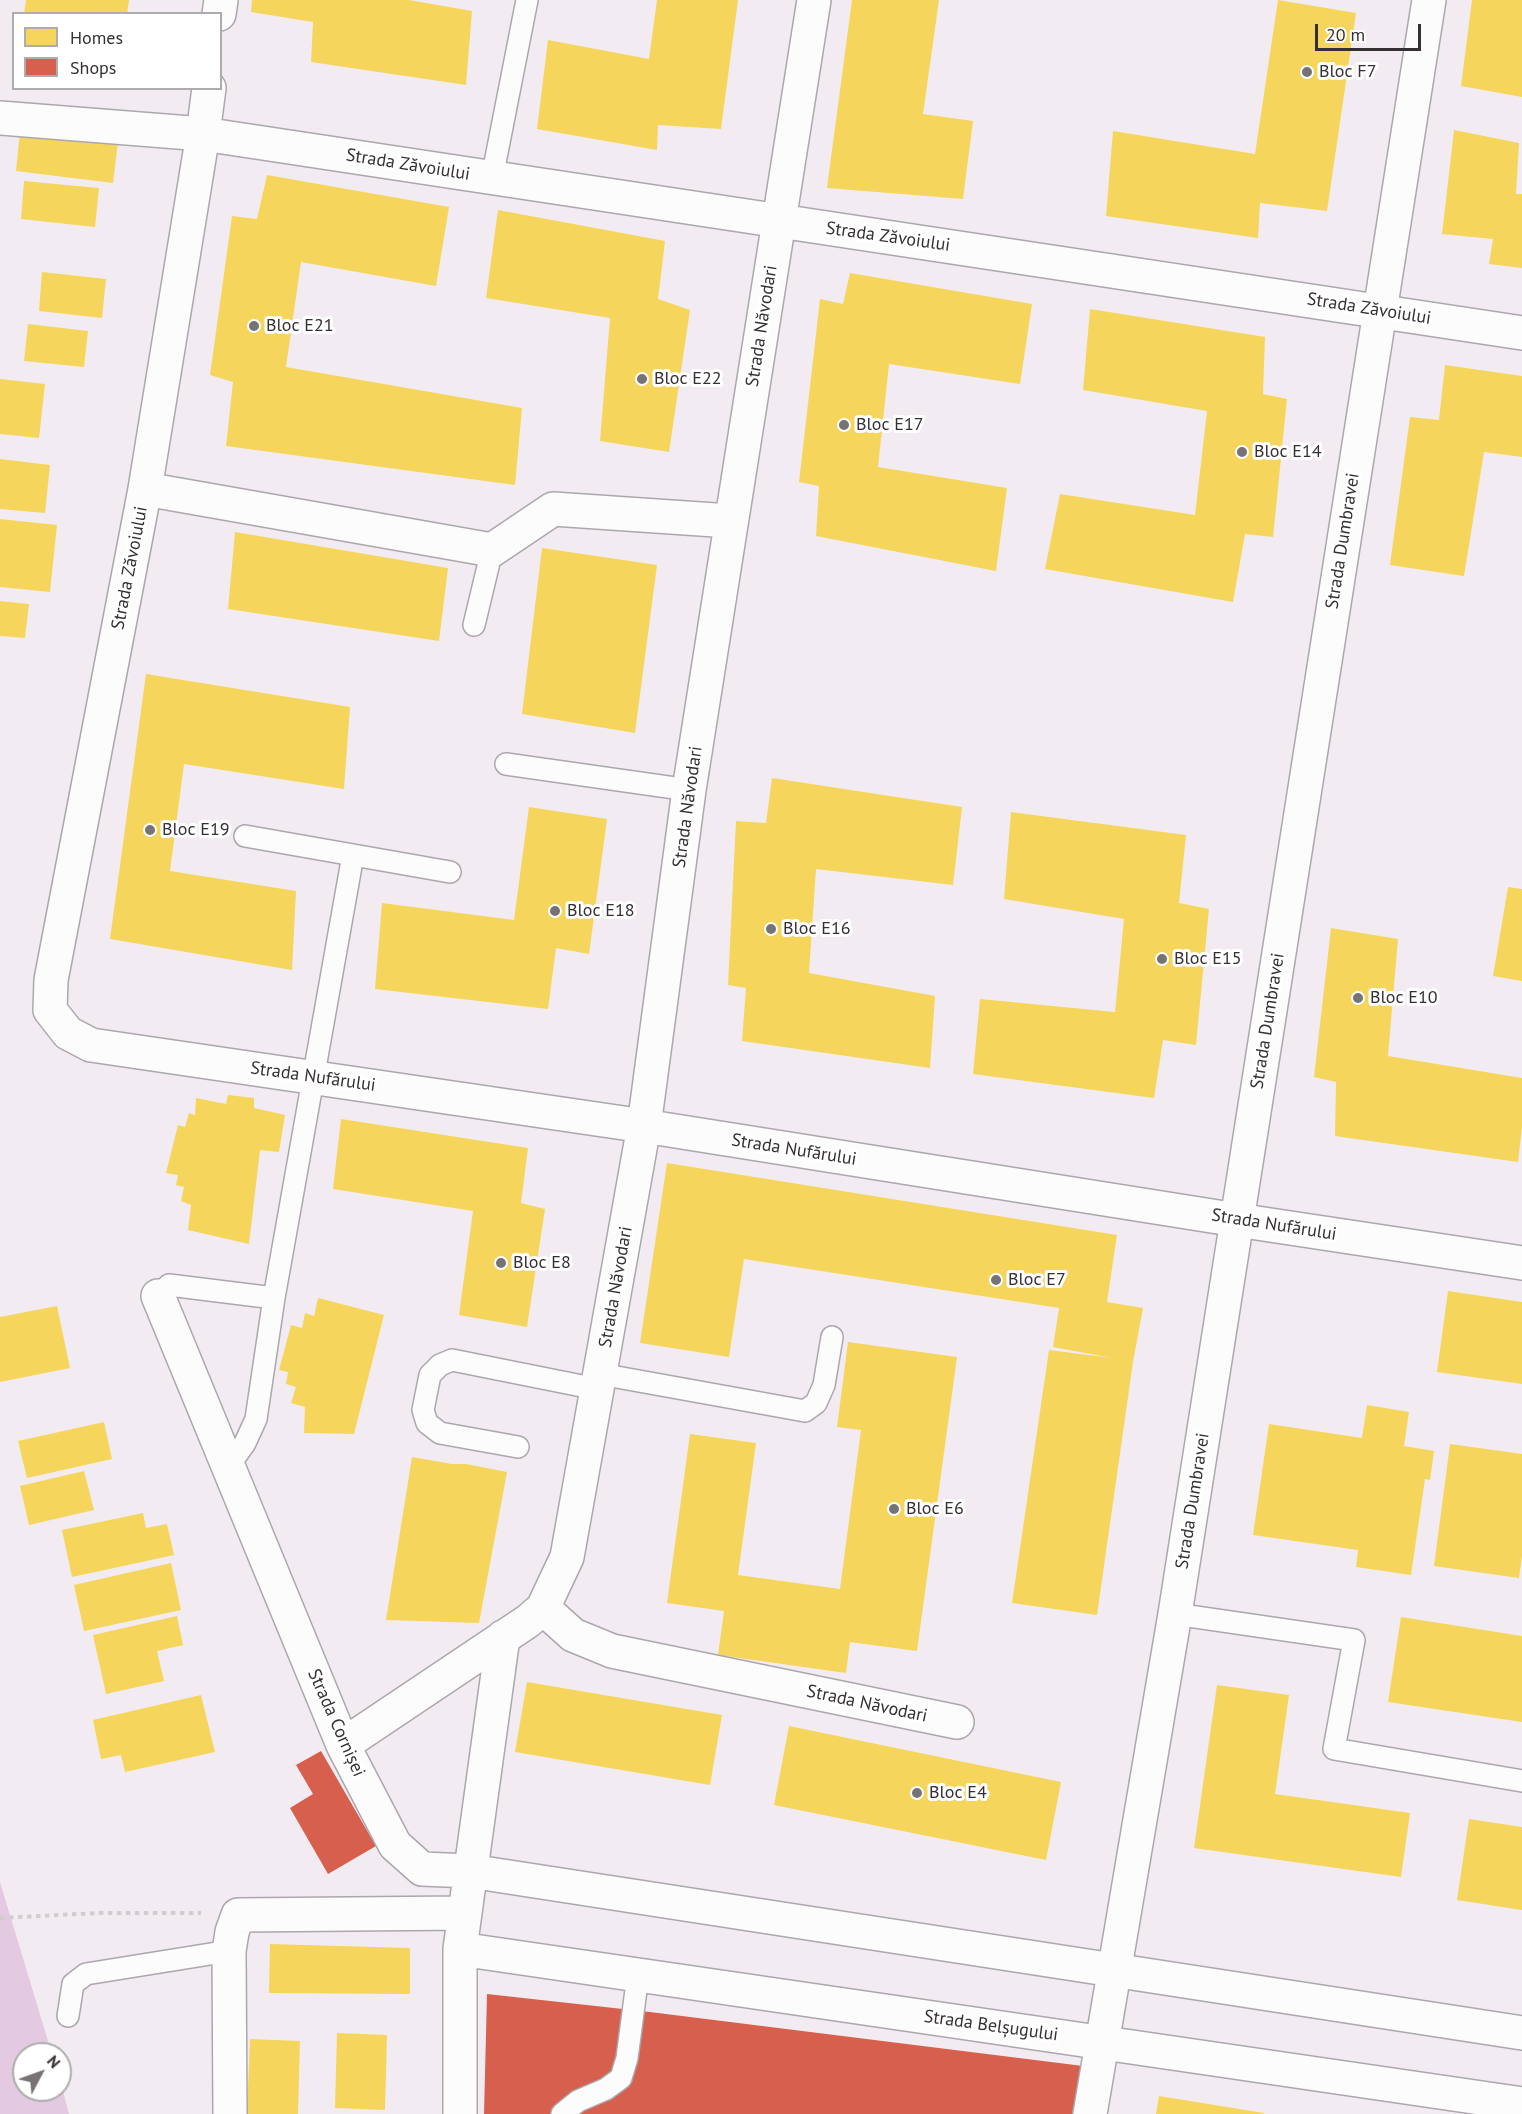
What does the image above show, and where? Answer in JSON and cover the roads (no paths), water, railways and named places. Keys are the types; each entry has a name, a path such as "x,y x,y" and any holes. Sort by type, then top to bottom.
{"street":[{"name":"Strada Năvodari","path":"343,1745 543,1608 567,1557 644,1126 689,790 814,0"},
{"name":"Strada Dumbravei","path":"1090,2114 1175,1614 1429,0"},
{"path":"0,118 203,134 209,90"},
{"name":"Strada Zăvoiului","path":"68,1034 50,1010 51,980 145,489 203,134 1522,333"},
{"path":"145,489 492,550 553,509 730,521"},
{"name":"Strada Nufărului","path":"68,1034 91,1045 644,1126 1522,1263"},
{"name":"Strada Cornișei","path":"158,1296 343,1745 395,1845 422,1869 470,1871"},
{"name":"Strada Năvodari","path":"543,1608 573,1635 612,1651 957,1722"},
{"path":"460,2114 460,1950 503,1637"},
{"path":"470,1871 1522,2033"},
{"path":"231,2114 229,1951 232,1932 238,1916 465,1913"},
{"name":"Strada Belșugului","path":"460,1950 1522,2104"}],"lane":[{"path":"492,178 527,0"},
{"path":"474,625 492,550"},
{"path":"506,764 689,790"},
{"path":"245,836 450,872"},
{"path":"228,1467 245,1443 256,1419 274,1298 353,855"},
{"path":"158,1296 169,1285 274,1298"},
{"path":"518,1447 440,1433 427,1423 423,1410 430,1374 440,1365 452,1360 805,1411 816,1403 824,1385 832,1337"},
{"path":"1175,1614 1354,1640 1334,1749 1522,1781"},
{"path":"68,2016 74,1984 86,1974 229,1951"},
{"path":"562,2114 578,2101 606,2089 621,2078 627,2058 638,1975"}],"place":[{"name":"Bloc F7","path":"1307,72"},
{"name":"Bloc E21","path":"254,326"},
{"name":"Bloc E22","path":"642,379"},
{"name":"Bloc E17","path":"844,425"},
{"name":"Bloc E14","path":"1242,452"},
{"name":"Bloc E19","path":"150,830"},
{"name":"Bloc E18","path":"555,911"},
{"name":"Bloc E16","path":"771,929"},
{"name":"Bloc E15","path":"1162,959"},
{"name":"Bloc E10","path":"1358,998"},
{"name":"Bloc E8","path":"501,1263"},
{"name":"Bloc E7","path":"996,1280"},
{"name":"Bloc E6","path":"894,1509"},
{"name":"Bloc E4","path":"917,1793"}]}
